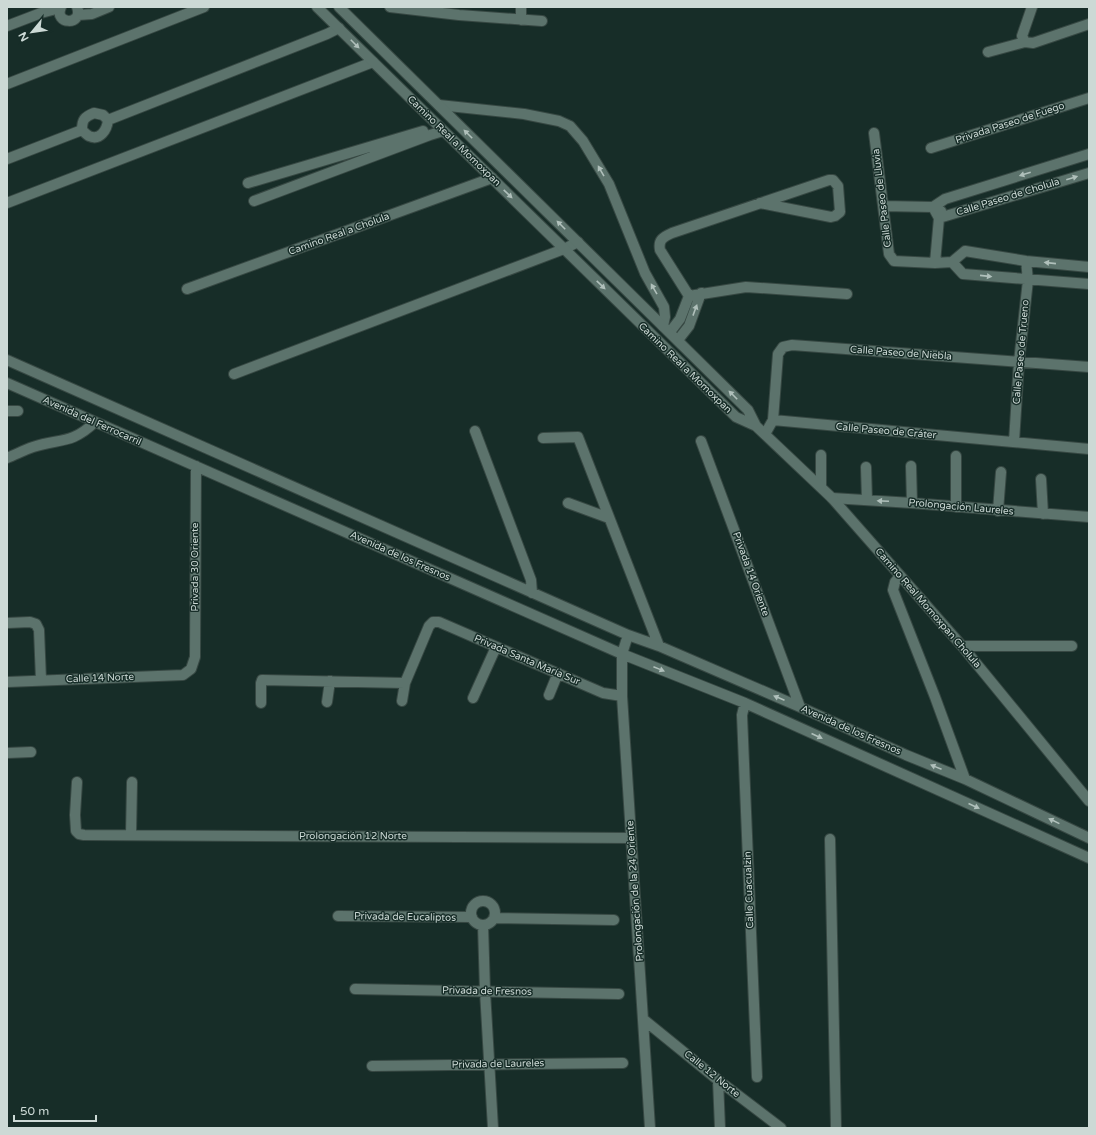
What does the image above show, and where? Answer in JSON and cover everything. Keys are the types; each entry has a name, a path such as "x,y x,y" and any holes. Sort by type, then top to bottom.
{"street":[{"path":"7,26 41,13 61,8 60,13 62,18 65,21 70,21 75,19 77,11 92,14 109,7"},
{"path":"7,84 204,7"},
{"name":"Camino Real a Momoxpan","path":"317,7 736,417 756,426"},
{"name":"Camino Real a Momoxpan","path":"340,7 402,70 748,410 756,426"},
{"path":"390,7 459,11 542,22"},
{"path":"521,7 521,20"},
{"path":"1025,42 1022,36 1032,7"},
{"path":"988,52 1025,42 1033,43 1089,24"},
{"path":"108,120 339,28"},
{"path":"7,203 373,62"},
{"path":"391,80 402,70"},
{"name":"Privada Paseo de Fuego","path":"931,148 1089,98"},
{"path":"439,105 524,114 559,121 570,126 583,141 609,184 645,273 664,307 666,329"},
{"path":"94,113 103,115 108,120 107,128 104,133 97,137 89,137 82,130 82,121 86,116 94,113"},
{"path":"248,183 441,128"},
{"path":"254,201 423,138 441,128"},
{"path":"7,159 82,130"},
{"name":"Calle Paseo de Lluvia","path":"874,133 888,254 894,261 935,263"},
{"name":"Calle Paseo de Cholula","path":"933,207 945,199 1089,154"},
{"name":"Calle Paseo de Cholula","path":"939,218 1089,173"},
{"name":"Camino Real a Cholula","path":"187,289 492,178"},
{"path":"690,296 660,250 659,244 661,239 672,233 760,203 829,180 833,180 838,186 840,212 831,217 760,203"},
{"path":"945,199 939,218 935,263 952,262 965,251 1026,261 1089,267"},
{"path":"883,206 933,207 939,218"},
{"path":"234,374 564,249 578,242"},
{"name":"Calle Paseo de Trueno","path":"1014,442 1019,362 1028,280 1026,261"},
{"path":"952,262 963,274 1089,284"},
{"path":"690,296 701,293 746,287 848,294"},
{"path":"678,340 689,326 701,293"},
{"path":"666,329 680,319 690,296"},
{"name":"Calle Paseo de Niebla","path":"773,420 778,354 783,347 792,345 1089,367"},
{"name":"Avenida de los Fresnos","path":"7,360 628,635 659,646 965,779 1089,838"},
{"name":"Avenida del Ferrocarril","path":"7,382 178,458"},
{"path":"7,411 18,411"},
{"path":"764,434 773,420"},
{"name":"Calle Paseo de Cráter","path":"773,420 1089,449"},
{"path":"7,458 34,447 72,438 82,433 95,422"},
{"name":"Camino Real Momoxpan Cholula","path":"756,426 832,498 962,646 1089,801"},
{"path":"476,431 531,580 532,593"},
{"path":"544,438 578,438 659,646"},
{"name":"Privada 14 Oriente","path":"701,441 800,707"},
{"path":"821,455 821,486"},
{"path":"956,456 956,507"},
{"name":"Avenida de los Fresnos","path":"178,458 622,654 745,703 1089,858"},
{"name":"Privada 30 Oriente","path":"191,669 195,657 196,466"},
{"path":"911,466 912,503"},
{"path":"866,467 867,500"},
{"path":"998,510 1001,472"},
{"path":"1041,479 1043,514"},
{"name":"Prolongación Laureles","path":"832,498 1089,517"},
{"path":"568,502 609,518"},
{"path":"900,576 895,582 893,590 965,779"},
{"path":"7,623 30,622 36,624 39,630 41,680"},
{"name":"Privada Santa María Sur","path":"405,683 429,626 433,622 439,622 603,693 622,696"},
{"path":"622,654 628,635"},
{"path":"962,646 1072,646"},
{"path":"473,698 496,647"},
{"name":"Prolongación de la 24 Oriente","path":"622,654 622,696 650,1128"},
{"name":"Calle 14 Norte","path":"7,682 183,675 191,669"},
{"path":"549,695 558,673"},
{"path":"261,703 260,683 262,680 405,683 402,701"},
{"path":"327,702 330,681"},
{"name":"Calle Cuacualzin","path":"745,703 742,714 757,1077"},
{"path":"7,753 31,752"},
{"name":"Prolongación 12 Norte","path":"77,782 75,815 76,831 79,834 84,835 631,838"},
{"path":"131,835 132,782"},
{"path":"830,839 836,1128"},
{"path":"480,901 487,901 492,905 495,911 494,918 488,924 478,924 472,917 474,905 480,901"},
{"name":"Privada de Eucaliptos","path":"338,916 472,917"},
{"path":"494,918 614,920"},
{"path":"483,925 485,991 493,1128"},
{"name":"Privada de Fresnos","path":"355,989 619,994"},
{"name":"Calle 12 Norte","path":"643,1018 718,1080 781,1128"},
{"name":"Privada de Laureles","path":"372,1066 623,1063"},
{"path":"718,1080 720,1128"}]}
